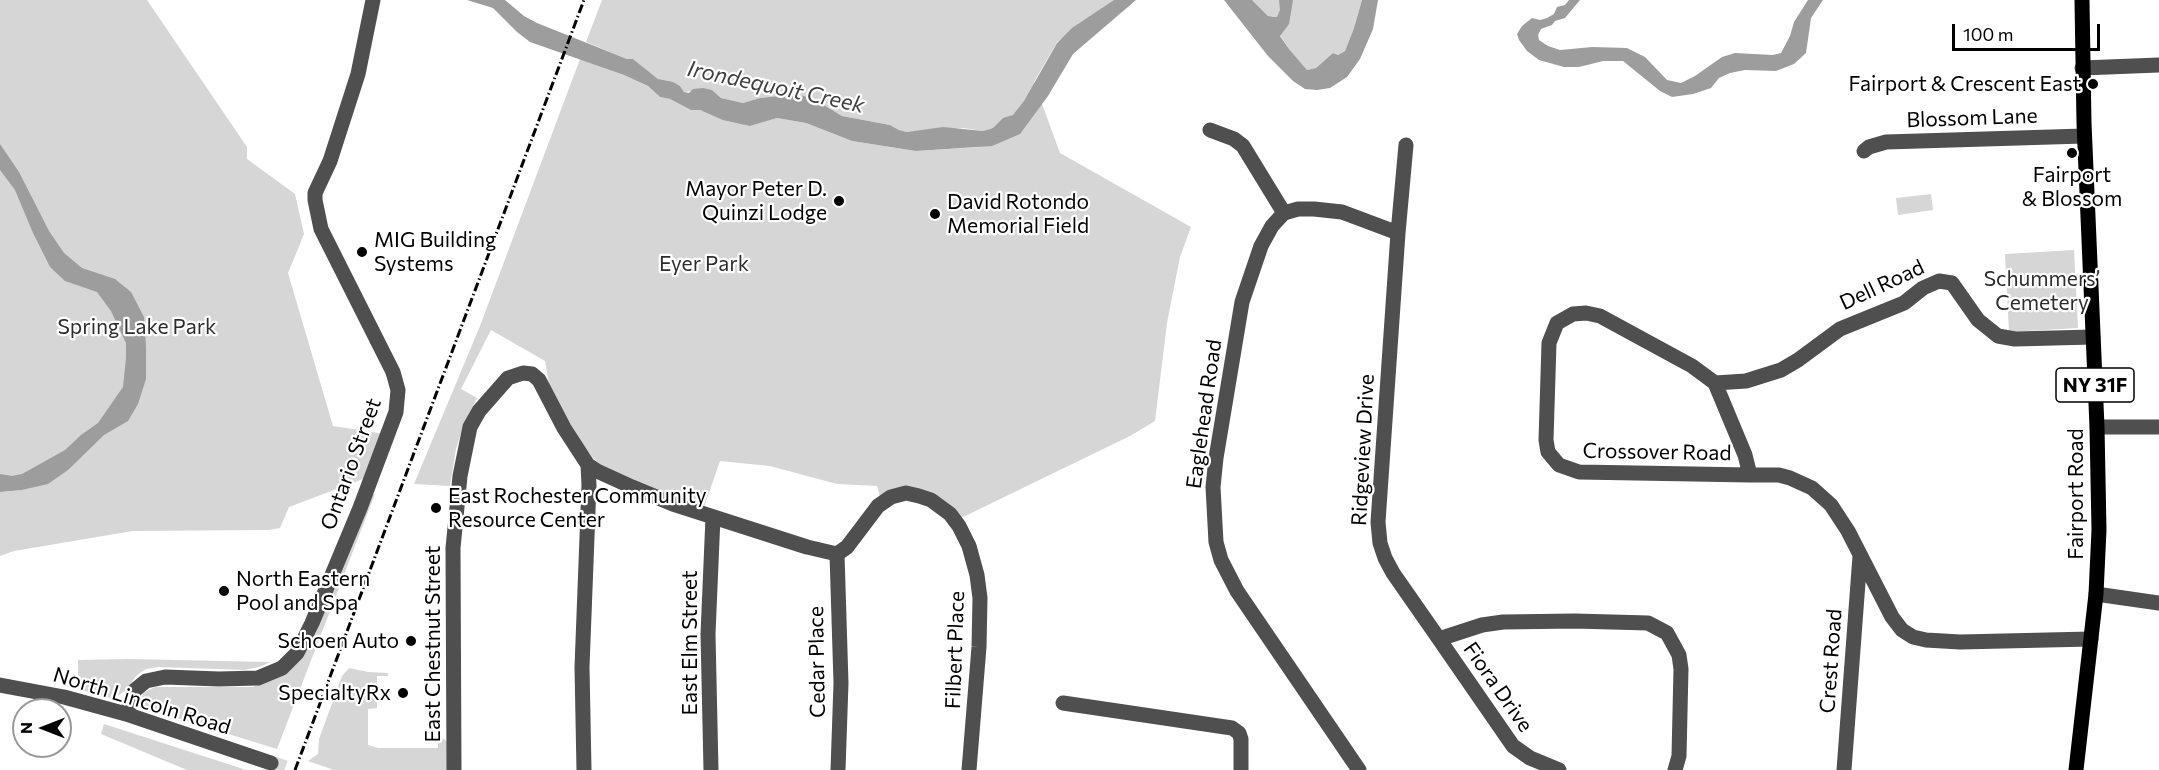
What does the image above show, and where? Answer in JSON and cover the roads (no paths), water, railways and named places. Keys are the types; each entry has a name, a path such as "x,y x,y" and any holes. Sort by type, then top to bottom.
{"main road":[{"name":"Fairport Road","path":"2076,770 2096,594 2099,530 2097,427 2084,136 2082,0"}],"street":[{"name":"Ontario Street","path":"126,714 135,690 146,681 165,677 258,678 282,668 297,653 312,623 356,517 396,412 398,390 393,372 321,229 315,200 315,193 330,161 358,74 373,0"},
{"path":"2082,68 2159,65"},
{"path":"1210,130 1234,139 1244,146 1284,213 1298,209 1342,212 1398,233"},
{"name":"Blossom Lane","path":"1864,151 1869,147 1886,142 2084,136"},
{"name":"Ridgeview Drive","path":"1407,145 1398,233 1379,532 1385,558 1393,573 1439,639"},
{"name":"Eaglehead Road","path":"1284,213 1272,226 1261,246 1242,302 1216,458 1213,487 1216,542 1221,560 1237,591 1359,770"},
{"name":"Dell Road","path":"1715,383 1746,381 1781,370 1840,329 1904,303 1923,288 1939,281 1953,283 1978,320 1998,336 2015,339 2093,337"},
{"name":"Crossover Road","path":"1750,475 1745,455 1715,383 1692,366 1600,316 1586,313 1567,316 1557,323 1549,343 1546,440 1548,452 1559,465 1579,472 1750,475 1779,475 1790,478 1802,482 1822,495 1840,518 1897,625 1913,637 1960,642 2091,639"},
{"name":"East Chestnut Street","path":"454,770 453,548 462,464 470,427 478,411 508,378 523,373 532,374 539,380 564,428 588,465"},
{"path":"2097,427 2159,427"},
{"path":"588,465 673,504 807,547 837,554"},
{"path":"584,770 582,667 588,465"},
{"name":"Filbert Place","path":"837,554 847,547 878,506 891,497 906,493 919,496 940,506 959,526 969,546 977,574 980,598 979,647 969,770"},
{"name":"East Elm Street","path":"711,770 708,634 713,517"},
{"name":"Cedar Place","path":"837,554 841,683 838,770"},
{"name":"Crest Road","path":"1844,770 1860,556"},
{"path":"2096,594 2159,603"},
{"path":"1439,639 1475,627 1503,622 1648,623 1663,630 1674,643 1681,669 1678,756 1675,770"},
{"name":"Fiora Drive","path":"1439,639 1513,746 1530,758 1559,770"},
{"name":"North Lincoln Road","path":"0,685 64,697 126,714 271,763"},
{"path":"1063,703 1232,728 1239,733 1241,739 1242,770"}],"tunnel":[{"path":"271,763 292,770"}],"railway":[{"path":"295,770 584,0"}],"place":[{"name":"Fairport & Crescent East","path":"2093,84"},
{"name":"Fairport & Blossom","path":"2072,153"},
{"name":"Mayor Peter D. Quinzi Lodge","path":"839,201"},
{"name":"David Rotondo Memorial Field","path":"935,214"},
{"name":"MIG Building Systems","path":"362,252"},
{"name":"East Rochester Community Resource Center","path":"436,508"},
{"name":"North Eastern Pool and Spa","path":"224,591"},
{"name":"Schoen Auto","path":"411,641"},
{"name":"SpecialtyRx","path":"403,693"}],"water label":[{"name":"Irondequoit Creek","path":"776,87"}],"park label":[{"name":"Eyer Park","path":"704,264"},
{"name":"Schummers’ Cemetery","path":"2042,291"},
{"name":"Spring Lake Park","path":"137,327"}]}
